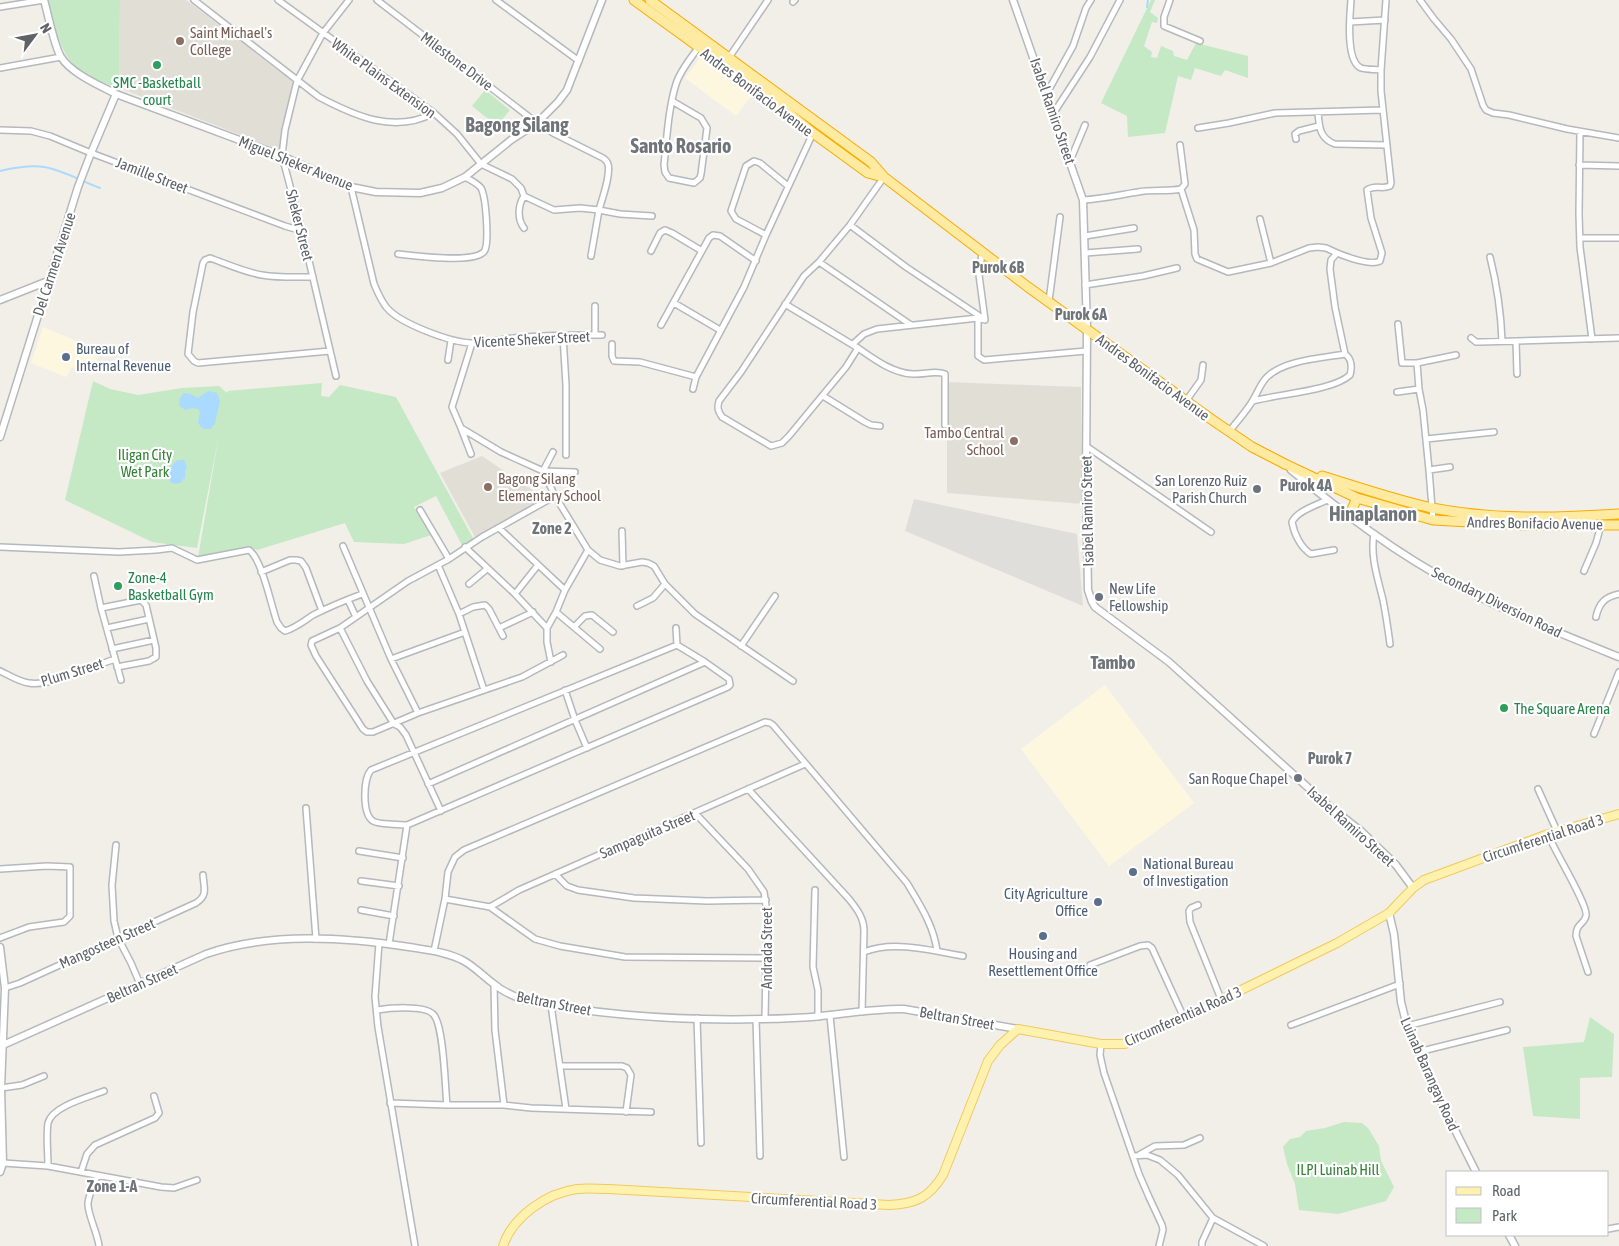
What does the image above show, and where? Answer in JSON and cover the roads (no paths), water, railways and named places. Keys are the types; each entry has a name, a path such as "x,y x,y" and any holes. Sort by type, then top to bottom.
{"highway":[{"name":"Andres Bonifacio Avenue","path":"634,0 779,105 813,133 868,173 884,177"},
{"name":"Andres Bonifacio Avenue","path":"650,0 871,162 884,177 982,253 1087,330 1229,432 1284,464 1357,498 1432,520 1524,525 1619,525"},
{"name":"Andres Bonifacio Avenue","path":"1284,464 1432,508 1516,516 1576,517 1619,514"},
{"path":"1349,516 1357,498"}],"main road":[{"name":"Circumferential Road 3","path":"503,1246 518,1220 528,1211 551,1197 576,1189 609,1189 889,1205 906,1204 915,1201 938,1185 988,1061 1000,1045 1018,1030 1101,1044 1125,1044 1184,1018 1374,923 1389,913 1413,888 1434,876 1548,834 1619,814"}],"street":[{"path":"0,8 44,0 61,57 0,68"},
{"path":"194,0 297,81 319,97 339,108 363,117 387,122 405,123 422,119 434,113"},
{"name":"White Plains Extension","path":"278,0 434,113 458,134 481,164"},
{"name":"Sheker Street","path":"336,376 302,231 282,156 287,121 297,81 323,33 349,0"},
{"name":"Milestone Drive","path":"377,0 537,122 607,161 609,165 608,172 599,210"},
{"path":"496,0 579,61"},
{"name":"Miguel Sheker Avenue","path":"61,57 76,71 116,94 282,156 351,187 376,192 420,193 442,188 465,177 537,122 558,102 567,90 602,0"},
{"path":"723,65 768,0"},
{"name":"Isabel Ramiro Street","path":"1013,0 1083,200 1087,330 1088,590 1095,607 1169,662 1324,802 1361,831 1396,865 1413,888"},
{"path":"1047,93 1073,46 1086,8 1091,0"},
{"path":"1053,114 1090,57 1120,0"},
{"path":"1170,0 1164,17 1164,26 1200,41"},
{"path":"1351,0 1350,45 1353,57 1361,68 1381,70"},
{"path":"1181,189 1194,230 1197,259 1228,272 1271,263 1318,247 1326,248 1351,259 1376,263 1380,261 1382,253 1371,218 1367,190 1372,186 1386,188 1391,183 1382,110 1381,70 1386,0"},
{"path":"1420,0 1471,68 1486,110 1580,132 1619,138"},
{"path":"1350,22 1384,20"},
{"path":"672,101 701,118 707,128 701,174 700,178 694,183 669,178 664,172 664,165 672,101 676,82 698,48"},
{"name":"Del Carmen Avenue","path":"0,437 81,178 116,94"},
{"path":"1198,128 1275,113 1382,110"},
{"path":"1318,112 1319,126 1323,137 1328,142 1335,144 1387,145"},
{"path":"1070,161 1085,125"},
{"path":"1296,139 1295,134 1299,131 1319,126"},
{"name":"Jamille Street","path":"0,130 31,131 50,136 302,231"},
{"path":"1580,132 1580,247 1592,339"},
{"path":"693,389 696,377 744,287 813,133"},
{"path":"1083,200 1140,191 1165,192 1181,189 1185,184 1180,145"},
{"path":"766,235 736,219 731,211 746,166 754,161 760,163 788,186"},
{"path":"481,164 512,179 524,196 554,210 580,208 652,216"},
{"path":"1579,165 1619,166"},
{"path":"398,254 438,258 468,257 482,253 485,250 487,242 483,195 477,184 465,177"},
{"path":"858,348 823,396 789,436 777,445 771,446 766,444 722,417 718,412 717,406 719,401 741,372 804,276 819,262 850,225 884,177"},
{"name":"Vicente Sheker Street","path":"351,187 374,284 380,298 388,309 408,323 451,340 472,343 524,337 602,335"},
{"path":"524,196 519,215 524,228"},
{"path":"591,256 599,210"},
{"path":"1049,301 1060,216"},
{"path":"1260,219 1271,263"},
{"path":"850,225 914,273 985,320"},
{"path":"1084,236 1134,228"},
{"path":"651,251 660,233 665,230 702,251"},
{"path":"661,325 709,238 716,234 756,261"},
{"path":"1580,238 1619,238"},
{"path":"1085,253 1138,249"},
{"path":"982,253 979,274 985,320"},
{"path":"1253,401 1315,389 1333,384 1350,375 1352,371 1349,358 1345,354 1335,307 1330,269 1331,260 1337,253"},
{"path":"1490,257 1496,288 1502,342"},
{"path":"313,277 261,275 208,258 203,263 193,312 188,354 198,363 330,351"},
{"path":"819,262 911,325"},
{"path":"1085,285 1143,276 1177,268"},
{"path":"0,300 48,281"},
{"path":"674,303 720,330"},
{"path":"785,304 853,344 880,363 903,373 938,372 944,374 945,426"},
{"path":"595,306 595,335"},
{"path":"853,344 870,331 978,318 985,320"},
{"path":"978,318 978,356 984,360 1086,351"},
{"path":"1398,324 1402,363 1417,363 1456,355"},
{"path":"563,336 566,385 566,455"},
{"path":"1471,338 1476,342 1502,342 1619,338"},
{"path":"448,360 451,340"},
{"path":"1516,341 1517,374"},
{"path":"471,454 452,407 472,343"},
{"path":"612,344 614,361 640,362 696,377"},
{"path":"1229,432 1253,401 1268,376 1280,368 1319,358 1345,354"},
{"path":"1417,363 1426,438 1432,520"},
{"path":"1186,401 1201,380 1203,365"},
{"path":"1397,392 1419,389"},
{"path":"823,396 865,422 880,426"},
{"path":"461,428 501,452 543,472 575,472"},
{"path":"1426,438 1494,432"},
{"path":"1086,446 1212,532"},
{"path":"543,472 553,452"},
{"name":"Secondary Diversion Road","path":"1284,464 1327,500 1374,534 1456,585 1545,626 1619,657"},
{"path":"1429,470 1450,468"},
{"path":"543,472 555,496 588,550 600,560 623,566 642,562 654,566 666,584 694,614 793,681"},
{"path":"555,496 408,581 340,628 312,641 312,649 363,729 368,732 373,732 394,724 401,719 522,677 563,655"},
{"path":"1327,500 1299,514 1292,522 1298,538 1306,551 1316,554 1334,550"},
{"path":"420,510 448,559"},
{"path":"1584,571 1596,543 1601,525"},
{"path":"499,528 565,590"},
{"path":"622,530 623,566"},
{"path":"1374,534 1372,543 1373,555 1387,618 1390,644"},
{"path":"343,546 391,659 418,713"},
{"path":"0,547 119,552 172,548 197,560 249,550 255,555 262,572 277,622 285,631 292,629 322,611 362,594"},
{"path":"465,547 516,594 547,628"},
{"path":"551,662 547,628 565,590 588,550"},
{"path":"262,572 290,560 301,561 306,568 322,611"},
{"path":"438,565 459,614 484,690"},
{"path":"516,594 538,565"},
{"path":"469,584 486,568"},
{"path":"94,576 121,680"},
{"path":"637,606 653,598 666,584"},
{"path":"1596,617 1603,601 1610,596 1619,594"},
{"path":"741,646 775,596"},
{"path":"101,608 141,600 146,605 156,657 118,667"},
{"path":"348,600 356,617"},
{"path":"459,614 473,607 485,605 503,636"},
{"path":"499,628 532,612"},
{"path":"556,612 600,649"},
{"path":"574,627 585,616 592,615 613,632"},
{"path":"107,628 149,619"},
{"path":"340,628 367,681 394,724 400,727 414,752 441,811"},
{"path":"676,628 677,645"},
{"path":"391,659 465,632"},
{"path":"112,648 154,640"},
{"path":"677,645 729,679 730,685 408,825 374,822 369,818 366,811 365,781 367,774 371,770 677,645"},
{"name":"Plum Street","path":"0,671 28,683 42,684 115,659"},
{"path":"428,784 705,662"},
{"path":"1594,734 1619,672"},
{"path":"565,690 587,748"},
{"path":"434,951 446,899 448,872 455,857 464,850 760,723 770,723 907,883 933,932 937,952"},
{"name":"Sampaguita Street","path":"490,907 519,890 805,764"},
{"path":"748,789 858,909 864,924 862,1012"},
{"path":"1538,789 1557,831"},
{"path":"306,808 316,939"},
{"name":"Andrada Street","path":"695,813 748,869 762,887 766,900 766,1019"},
{"path":"389,944 408,825"},
{"path":"1548,834 1580,896 1586,912 1586,917 1578,925 1576,936 1588,972"},
{"path":"116,845 112,902 118,938 140,984"},
{"path":"359,851 403,858"},
{"path":"0,869 47,866 70,867 71,908 70,916 67,920 29,927 0,938"},
{"path":"555,874 567,886 578,890 634,898 707,901 766,900"},
{"name":"Mangosteen Street","path":"3,992 196,903 203,898 205,893 203,875"},
{"path":"361,881 399,886"},
{"path":"815,890 813,967 818,990 818,1017"},
{"path":"446,899 490,907 535,939 560,946 626,957 766,958"},
{"path":"1198,905 1189,911 1190,922 1221,999"},
{"path":"361,910 394,916"},
{"name":"Luinab Barangay Road","path":"1389,913 1394,934 1401,1002 1407,1026 1476,1171"},
{"name":"Beltran Street","path":"2,1045 228,946 316,939 389,944 434,951 464,960 494,985 510,995 524,1000 632,1016 766,1019 818,1017 904,1009 1018,1030"},
{"path":"378,943 375,997 390,1103 414,1246"},
{"path":"1090,965 1140,946 1148,945 1152,948 1184,1018"},
{"path":"864,952 874,948 892,946 963,956"},
{"path":"0,947 3,992 1,1088 3,1163 0,1172"},
{"path":"1291,1025 1400,984"},
{"path":"494,985 495,1030 504,1104"},
{"path":"1407,1026 1500,1002"},
{"path":"551,1005 566,1109"},
{"path":"377,1010 390,1008 415,1009 434,1014 441,1034 447,1105"},
{"path":"830,1016 844,1157"},
{"path":"697,1018 701,1143"},
{"path":"756,1019 760,1156"},
{"path":"1418,1052 1507,1030"},
{"path":"1101,1044 1100,1055 1104,1074 1136,1155 1148,1197 1162,1225 1163,1230 1159,1246"},
{"path":"560,1066 622,1066 627,1068 631,1075 626,1112"},
{"path":"1,1088 22,1085 44,1076"},
{"path":"48,1166 48,1128 52,1114 74,1102 104,1091"},
{"path":"81,1172 87,1154 95,1145 155,1118 159,1113 154,1096"},
{"path":"390,1103 504,1104 531,1108 651,1112"},
{"path":"1136,1155 1156,1146 1184,1145 1200,1138"},
{"path":"1136,1155 1155,1157 1173,1170 1213,1218 1264,1246"},
{"path":"3,1163 48,1166 161,1188 174,1188 197,1180"},
{"path":"97,1176 88,1203 99,1246"},
{"path":"1202,1246 1213,1218"}],"water":[{"path":"208,391 217,393 220,401 215,423 211,429 203,429 198,423 200,412 198,409 185,410 179,405 180,398 184,393 198,398"},
{"path":"178,460 184,460 187,467 185,478 182,482 176,484 172,483 168,477 170,468"}],"waterway":[{"path":"1147,7 1148,0"},
{"path":"0,171 39,166 51,168 100,188"}],"place":[{"name":"Saint Michael's College","path":"180,41"},
{"name":"SMC -Basketball court","path":"157,65"},
{"name":"Bureau of Internal Revenue","path":"66,357"},
{"name":"Tambo Central School","path":"1014,441"},
{"name":"Bagong Silang Elementary School","path":"488,487"},
{"name":"San Lorenzo Ruiz Parish Church","path":"1257,489"},
{"name":"Zone-4 Basketball Gym","path":"118,586"},
{"name":"New Life Fellowship","path":"1099,597"},
{"name":"The Square Arena","path":"1504,708"},
{"name":"San Roque Chapel","path":"1298,778"},
{"name":"National Bureau of Investigation","path":"1133,872"},
{"name":"City Agriculture Office","path":"1098,902"},
{"name":"Housing and Resettlement Office","path":"1043,936"}],"district":[{"name":"Bagong Silang","path":"517,124"},
{"name":"Santo Rosario","path":"681,145"},
{"name":"Purok 6B","path":"998,267"},
{"name":"Purok 6A","path":"1081,314"},
{"name":"Purok 4A","path":"1306,485"},
{"name":"Hinaplanon","path":"1373,513"},
{"name":"Zone 2","path":"552,528"},
{"name":"Tambo","path":"1113,662"},
{"name":"Purok 7","path":"1330,758"},
{"name":"Zone 1-A","path":"112,1186"}],"park label":[{"name":"Iligan City Wet Park","path":"145,462"},
{"name":"ILPI Luinab Hill","path":"1338,1169"}]}
